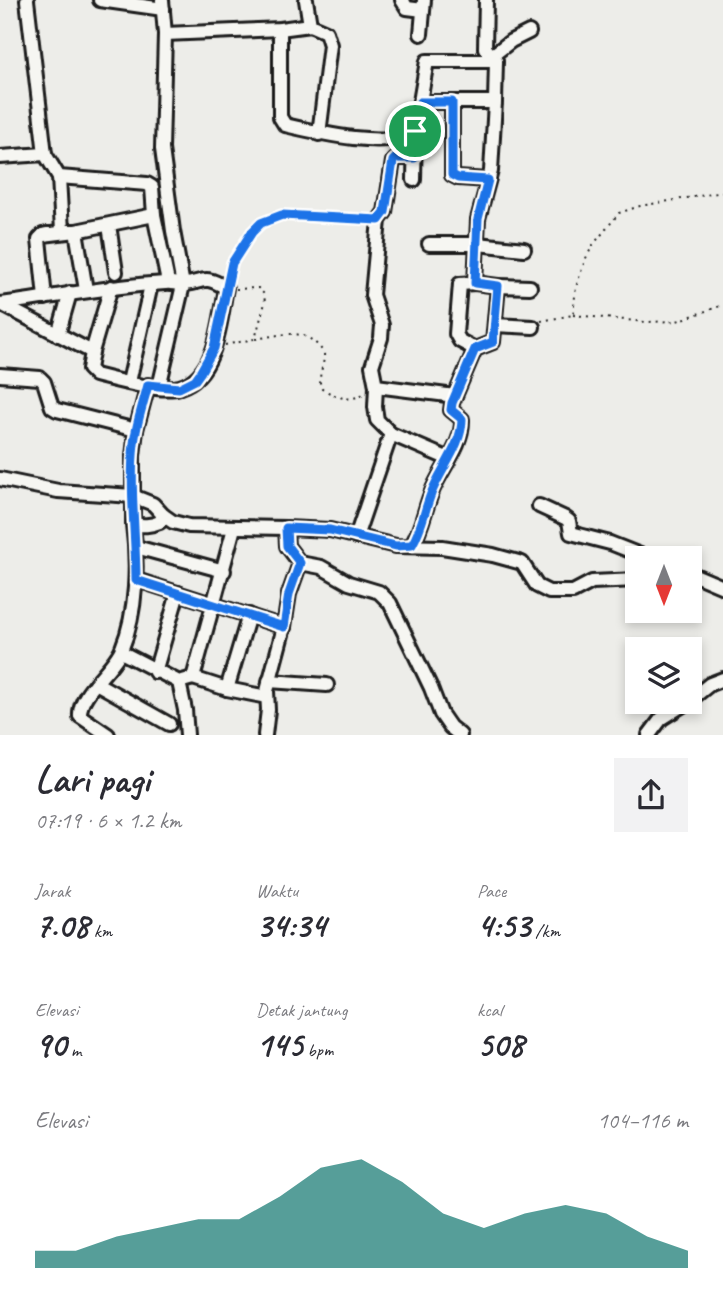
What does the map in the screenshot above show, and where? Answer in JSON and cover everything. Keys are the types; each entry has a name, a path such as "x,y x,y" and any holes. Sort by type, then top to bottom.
{"street":[{"path":"27,0 45,154 59,177 62,231"},
{"path":"100,0 163,5 165,34 162,149 183,285 153,386 136,430 133,456 136,580 126,639 121,652 82,704 80,716 108,735"},
{"path":"306,0 310,25"},
{"path":"402,0 407,8 424,5 421,34"},
{"path":"475,283 478,219 492,163 495,102 494,58 485,48 486,0"},
{"path":"165,34 310,25 326,32 330,45 319,134"},
{"path":"279,29 280,117 285,125 334,137 398,138 415,131"},
{"path":"414,180 415,131 428,61 494,58 510,41 529,32"},
{"path":"420,102 495,102"},
{"path":"452,102 452,175 458,178 488,180"},
{"path":"0,158 45,154"},
{"path":"414,158 396,158 393,161 385,212 379,220 372,295 382,326 372,366 376,386 375,407 377,420 391,434 449,459"},
{"path":"59,177 147,184 152,187 154,215 168,282"},
{"path":"45,298 39,239 43,234 76,231 154,215"},
{"path":"109,225 116,272"},
{"path":"76,231 86,290"},
{"path":"429,244 478,244 524,249"},
{"path":"1,304 111,287 168,282 183,285 205,280 214,281 226,288 214,348 195,380 179,388 129,382 91,373 89,364 111,287"},
{"path":"475,349 460,341 456,334 460,284 530,286"},
{"path":"129,382 151,285"},
{"path":"412,545 423,524 431,493 449,459 462,423 462,419 451,410 455,396 475,349 493,342 498,286"},
{"path":"58,335 70,293"},
{"path":"1,304 92,352"},
{"path":"495,325 533,327"},
{"path":"0,375 40,378 44,382 52,407 57,410 136,430"},
{"path":"376,386 455,396"},
{"path":"356,537 391,434"},
{"path":"0,479 58,491 133,496 153,504 173,522 190,527 330,530 396,546 412,545 486,553 522,562 537,586 549,592 573,592 599,581 625,580"},
{"path":"539,506 565,518 569,522 571,533 625,549"},
{"path":"133,524 155,524 160,522 163,515"},
{"path":"193,678 234,528"},
{"path":"286,528 287,546 300,563 321,567 349,583 379,592 390,603 441,714 460,735"},
{"path":"136,547 224,571"},
{"path":"265,735 269,681 284,627 289,594 300,563"},
{"path":"702,578 723,587"},
{"path":"136,580 284,627"},
{"path":"155,672 177,593"},
{"path":"227,689 249,615"},
{"path":"121,652 155,672 179,682 193,678 227,689 267,697"},
{"path":"702,690 723,679"},
{"path":"269,681 327,685"},
{"path":"179,682 187,735"},
{"path":"96,683 169,724"},
{"path":"649,735 661,719 669,714"}],"path":[{"path":"573,315 576,287 585,260 593,245 619,213 640,206 723,192"},
{"path":"255,339 265,303 264,294 258,288 226,288 232,263 252,232 271,217 282,215 379,220"},
{"path":"533,327 544,319 573,315 646,322 677,321 723,304"},
{"path":"214,348 255,339 304,334 324,353 319,381 324,390 351,400 376,386"}],"route":[{"path":"420,102 452,102 452,175 458,178 488,180 478,219 475,283 498,286 493,342 475,349 452,403 451,410 462,419 461,428 431,493 423,524 412,545 396,546 330,530 286,528 287,546 300,563 289,594 284,627 136,580 133,456 136,430 148,385 179,388 195,380 205,367 214,348 232,263 261,223 282,215 379,220 385,212 394,159 414,158 415,131 420,102"}]}
